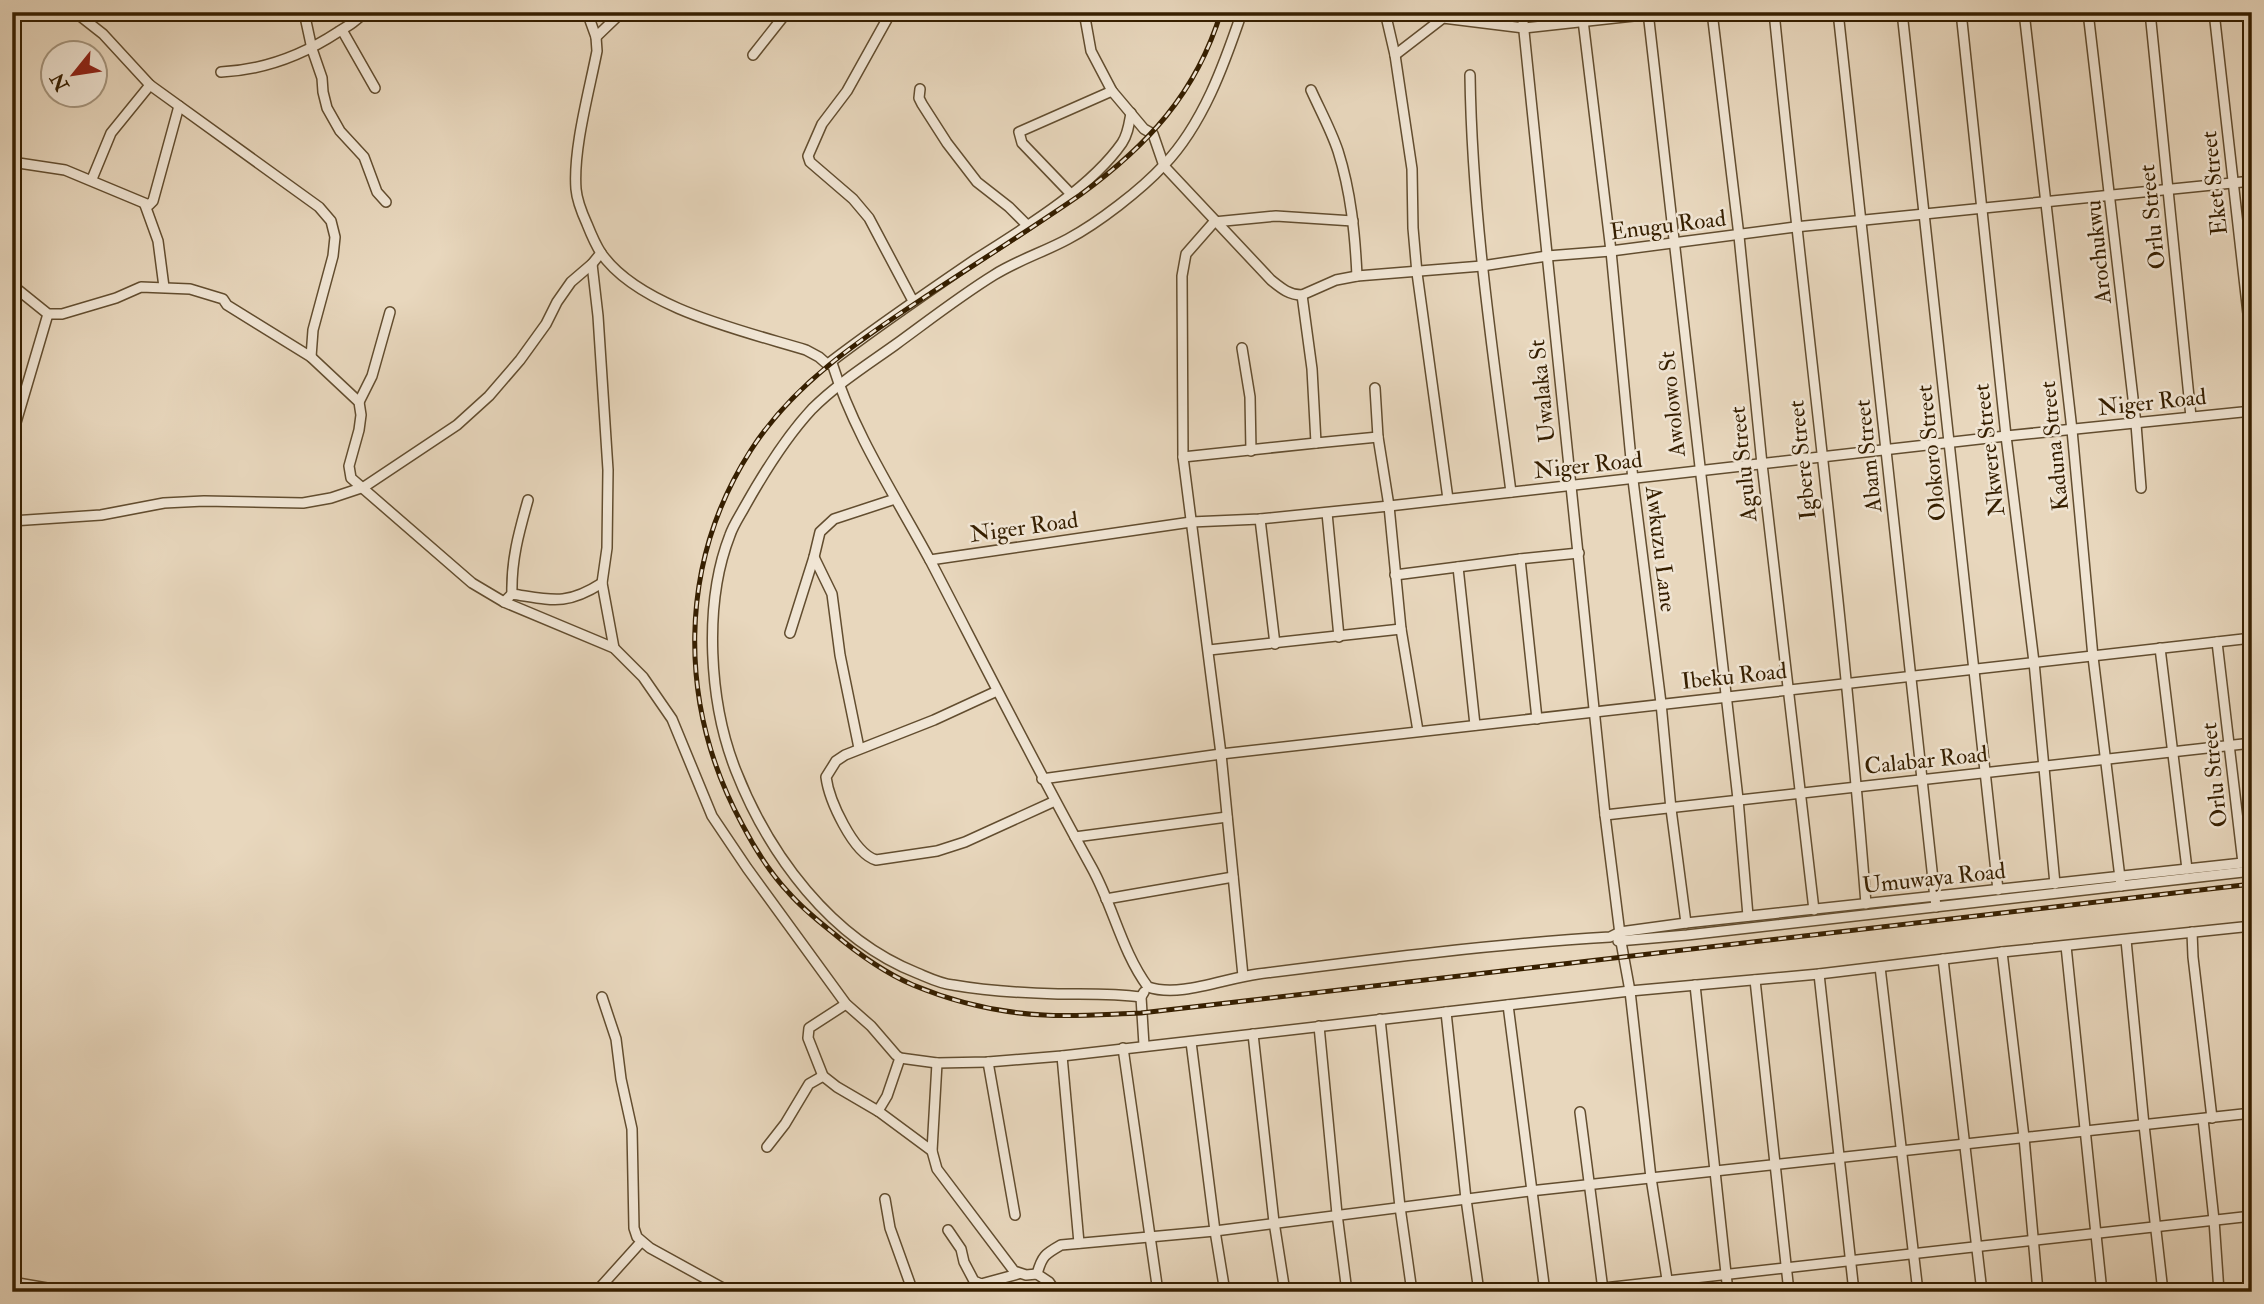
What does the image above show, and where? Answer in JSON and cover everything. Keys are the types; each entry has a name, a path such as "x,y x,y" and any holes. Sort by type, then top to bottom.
{"street":[{"path":"12,20 22,12"},
{"path":"75,12 103,34 150,85 319,207 331,221 335,237 333,256 313,330 311,357"},
{"path":"304,12 322,78 327,108 341,131 364,157 377,192 386,202"},
{"path":"221,72 242,71 266,65 312,49 355,22 364,12"},
{"path":"587,12 596,37 597,51 577,162 576,190 581,211 601,253 614,268 639,288 670,306 806,350 819,356 827,365"},
{"path":"596,37 622,12"},
{"path":"752,55 787,12"},
{"path":"891,12 847,91 822,124 808,156 810,162 853,199 869,218 913,301"},
{"path":"1084,12 1091,51 1112,91 1144,129 1153,134 1164,166 1271,280 1294,295 1302,295 1312,369 1316,443"},
{"path":"1141,997 1114,993 996,991 947,985 887,960 853,935 807,893 779,854 750,805 723,730 712,663 716,591 730,534 763,473 811,410 839,386 976,285 1012,264 1071,237 1164,166 1186,137 1203,107 1227,57 1242,12"},
{"path":"1385,12 1395,55 1412,169 1417,273 1448,499"},
{"name":"Uwalaka St","path":"1522,12 1605,815 1620,937 1630,990 1651,1178 1669,1292"},
{"path":"1395,55 1445,15 1524,27 1582,17 1670,12"},
{"name":"Agulu Street","path":"1712,12 1814,911"},
{"name":"Igbere Street","path":"1774,12 1857,786 1866,904"},
{"name":"Abam Street","path":"1838,12 1935,902"},
{"name":"Olokoro Street","path":"1902,12 1998,890"},
{"name":"Nkwere Street","path":"1961,12 2006,436 2034,662 2055,884"},
{"name":"Kaduna Street","path":"2024,12 2072,430 2093,657 2120,881"},
{"name":"Arochukwu","path":"2088,12 2111,195 2141,488"},
{"name":"Orlu Street","path":"2150,12 2191,417"},
{"name":"Eket Street","path":"2214,12 2252,349"},
{"name":"Awolowo St","path":"1648,14 1738,799 1748,916"},
{"name":"Awkuzu Lane","path":"1582,17 1611,251 1633,480 1686,923"},
{"path":"342,30 375,88"},
{"path":"1470,75 1482,266 1511,492"},
{"path":"92,179 111,133 150,85"},
{"path":"920,89 919,98 922,104 963,165 977,182 1027,225"},
{"path":"1311,90 1337,149 1348,188 1357,276"},
{"path":"1070,193 1022,143 1019,132 1112,91"},
{"path":"12,162 65,170 149,205 153,201 179,106"},
{"path":"827,365 913,301 1027,225 1092,176 1123,141 1130,113"},
{"name":"Enugu Road","path":"1302,295 1336,280 1357,276 1417,273 1739,236 1795,227 2252,181"},
{"path":"145,205 158,241 164,287"},
{"path":"1243,976 1209,650 1183,457 1182,276 1186,254 1214,222 1276,216 1353,221"},
{"path":"13,518 101,515 164,503 303,503 364,488 457,425 489,396 546,324 571,282 601,253"},
{"path":"592,264 608,470 607,548 603,583 614,648"},
{"path":"12,285 48,314 62,314 116,298 141,287 190,289 223,299 227,305 311,357 359,402"},
{"path":"390,312 372,376 359,402 361,415 349,466 351,478 472,583 504,602 614,648 643,677 672,719 712,816 747,868 846,1004 871,1026 900,1058 937,1063 1062,1056 1630,990 1819,974 1943,958 2251,926 2252,933"},
{"path":"12,436 48,314"},
{"path":"1242,348 1250,397 1251,451"},
{"path":"827,365 832,363 839,386 870,454 929,560 1042,779 1096,875 1131,956 1148,987 1159,991 1176,990 1243,976 1441,950 1519,942 1620,937"},
{"path":"1375,387 1378,437 1389,506 1401,629 1418,731"},
{"name":"Niger Road","path":"929,560 1191,522 1327,513 2006,436 2252,411"},
{"path":"1183,457 1378,437"},
{"path":"790,633 820,532 826,524 895,499"},
{"path":"504,602 512,594 515,544 528,500"},
{"path":"1327,513 1339,637"},
{"path":"1260,519 1275,644"},
{"path":"1395,575 1579,553"},
{"path":"814,557 832,594 840,655 859,748"},
{"path":"1520,559 1537,719"},
{"path":"1458,567 1475,725"},
{"path":"512,594 550,601 587,593 603,583"},
{"path":"1209,650 1401,629"},
{"name":"Ibeku Road","path":"1042,779 1221,754 1418,731 2252,638"},
{"name":"Orlu Street","path":"2217,642 2248,862"},
{"path":"2160,648 2187,869"},
{"path":"997,691 934,720 859,748 836,761 826,777 842,821 859,849 876,860 937,851 965,842 1055,802"},
{"name":"Calabar Road","path":"1605,815 2252,743"},
{"path":"1074,837 1227,817"},
{"name":"Umuwaya Road","path":"1620,937 2120,881 2248,862"},
{"name":"Umuwaya Road","path":"1620,937 1686,923 1748,916 1866,904 1935,902 1998,890 2055,884 2252,871"},
{"path":"1106,899 1234,877"},
{"path":"2192,932 2219,1292"},
{"path":"2126,940 2163,1292"},
{"path":"2066,946 2102,1292"},
{"path":"2002,952 2024,1136 2038,1292"},
{"path":"1943,958 1982,1292"},
{"path":"1881,967 1918,1292"},
{"path":"1819,974 1854,1292"},
{"path":"1755,980 1789,1292"},
{"path":"1695,985 1728,1292"},
{"path":"1144,1045 1141,997 1148,987"},
{"path":"603,997 616,1039 632,1129 634,1228 641,1242 730,1292"},
{"path":"846,1004 809,1028 808,1038 823,1076 878,1111 932,1151"},
{"path":"1508,1005 1545,1292"},
{"path":"1446,1012 1479,1292"},
{"path":"1380,1019 1400,1208 1412,1292"},
{"path":"1319,1026 1347,1292"},
{"path":"1254,1034 1274,1222 1285,1292"},
{"path":"1191,1042 1214,1231 1225,1292"},
{"path":"1123,1048 1158,1292"},
{"path":"1062,1056 1079,1243"},
{"path":"878,1111 887,1096 900,1058"},
{"path":"988,1062 1015,1214"},
{"path":"937,1063 932,1151 937,1169 994,1247 1018,1274"},
{"path":"767,1147 785,1124 809,1084 823,1076"},
{"path":"1580,1112 1602,1289"},
{"path":"1037,1274 1046,1253 1061,1245 1214,1231 1530,1191 2252,1113"},
{"path":"885,1199 890,1228 913,1292"},
{"path":"1569,1292 2252,1216"},
{"path":"948,1230 961,1249 964,1262 974,1281 981,1284 1018,1274 1037,1274 1049,1282 1056,1292"},
{"path":"596,1292 641,1242"},
{"path":"12,1282 70,1292"}],"railway":[{"path":"1221,12 1211,41 1183,93 1166,116 1127,157 1080,195 883,325 834,361 789,402 769,425 751,450 727,494 709,540 699,588 695,636 697,684 706,732 721,779 752,843 782,885 815,918 881,968 929,991 977,1006 1011,1012 1080,1016 1141,1013 2252,884"}]}
